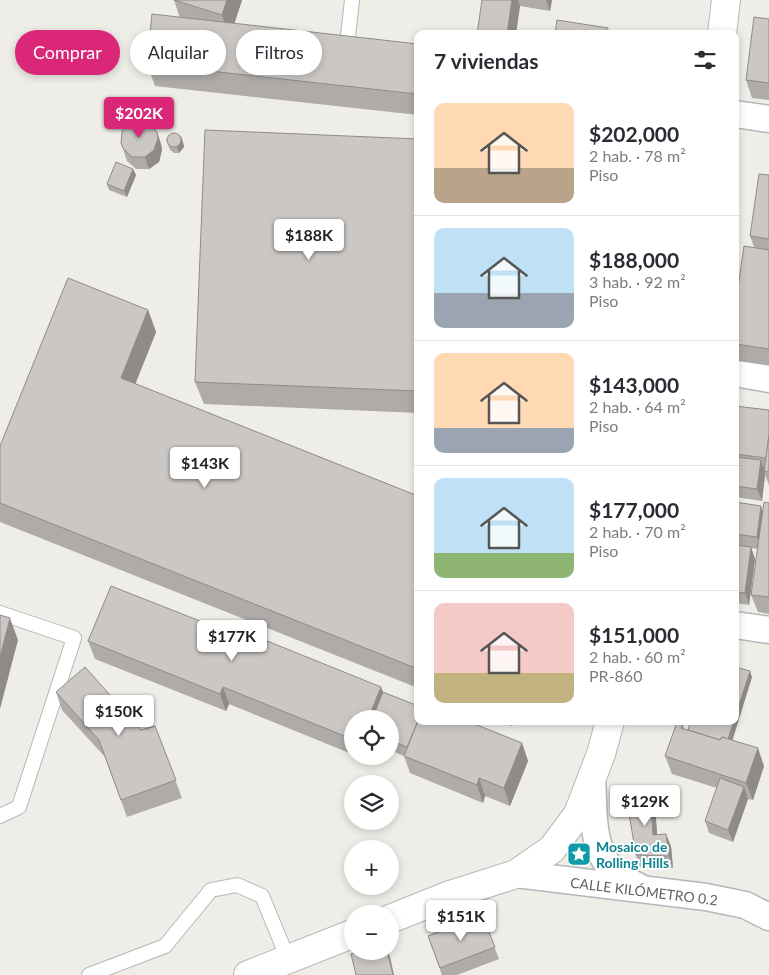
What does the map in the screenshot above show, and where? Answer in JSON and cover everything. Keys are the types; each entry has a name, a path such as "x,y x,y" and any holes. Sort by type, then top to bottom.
{"street":[{"path":"722,30 726,0"},
{"path":"739,114 769,118"},
{"path":"739,374 769,379"},
{"path":"739,626 769,630"},
{"path":"399,915 450,895 516,874 552,849 578,814 609,725"},
{"path":"592,777 595,828 600,851 614,872 643,890"},
{"name":"CALLE KILÓMETRO 0.2","path":"516,874 706,897 745,905 769,917"},
{"path":"248,975 344,937"}],"lane":[{"path":"346,54 352,0"},
{"path":"0,613 74,638 19,808 0,816"},
{"path":"88,975 165,946 211,890 237,885 262,896 288,959"}],"building":[{"path":"174,0 227,0 222,15"},
{"path":"482,0 512,0 508,30 478,30"},
{"path":"152,14 294,30 236,30 236,74 226,73 226,30 150,30"},
{"path":"754,17 769,19 769,83 746,80"},
{"path":"557,20 608,28 608,30 556,30"},
{"path":"322,33 414,44 414,94 246,75 322,75"},
{"path":"136,120 149,123 157,132 158,138 154,150 145,157 132,157 123,148 121,143 122,131 130,122"},
{"path":"205,130 414,139 414,391 195,382"},
{"path":"171,133 177,133 181,140 177,147 171,147 167,143 167,137"},
{"path":"116,162 133,169 124,191 107,184"},
{"path":"759,174 769,175 769,239 750,236"},
{"path":"744,246 769,250 769,349 739,345 739,280"},
{"path":"68,278 148,310 121,378 414,494 414,667 0,503 0,446"},
{"path":"739,406 769,410 769,435 766,458 739,455"},
{"path":"769,435 769,472 764,471"},
{"path":"739,457 761,460 757,489 739,487"},
{"path":"764,502 769,503 769,597 751,595"},
{"path":"739,503 761,506 757,537 739,535"},
{"path":"739,546 751,547 745,593 739,592"},
{"path":"111,586 228,632 230,626 381,687 372,710 344,710 344,736 223,687 220,694 88,641"},
{"path":"0,615 10,618 0,657"},
{"path":"85,667 141,730 155,726 176,780 121,800 99,740 56,692"},
{"path":"739,668 750,671 739,705"},
{"path":"383,692 414,704 414,725 416,725 407,747 399,744 399,710 376,710"},
{"path":"416,725 477,725 522,743 504,788 479,778 477,785 404,756"},
{"path":"676,725 682,725 681,728 720,740 722,737 758,748 746,783 665,756"},
{"path":"690,725 733,725 728,739 722,737 720,740 688,730"},
{"path":"720,778 744,787 728,830 705,821"},
{"path":"650,793 653,835 666,834 669,856 636,855 626,796"},
{"path":"482,915 495,947 440,968 428,936"},
{"path":"352,960 389,960 393,975 356,975"}],"place":[{"name":"Mosaico de Rolling Hills","path":"579,854"}]}
